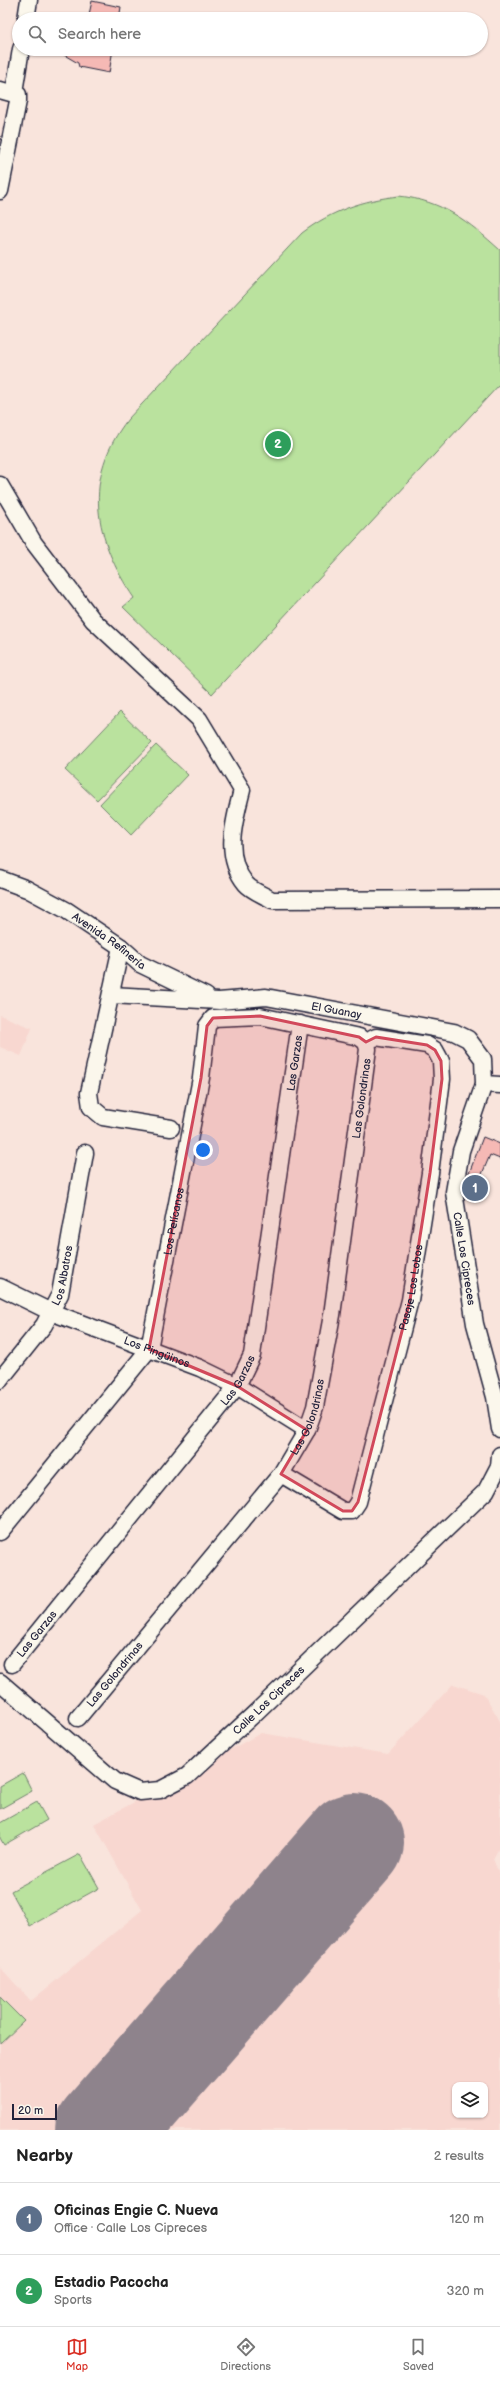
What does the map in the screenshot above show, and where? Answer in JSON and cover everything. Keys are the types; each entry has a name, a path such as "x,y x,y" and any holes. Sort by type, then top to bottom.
{"street":[{"path":"27,12 29,0"},
{"path":"0,191 11,94 19,56"},
{"path":"0,485 34,542 93,620 199,719 242,790 232,832 233,862 247,885 272,900 500,899"},
{"name":"Avenida Refinería","path":"0,879 27,888 66,910 121,947 140,964 180,985 219,1001"},
{"path":"121,947 89,1093 91,1107 103,1117 171,1128"},
{"name":"El Guanay","path":"111,995 219,1001 266,997 454,1032"},
{"name":"Los Pelícanos","path":"0,1532 149,1349 201,1078 207,1026 213,1018 260,1016 359,1037 366,1042"},
{"name":"Las Garzas","path":"12,1664 237,1386 252,1355 300,1024"},
{"name":"Calle Los Cipreces","path":"454,1032 468,1039 483,1059 492,1084 461,1151 454,1192 475,1324 495,1397 500,1429"},
{"name":"Pasaje Los Lobos","path":"281,1474 343,1510 352,1511 358,1502 410,1300 431,1165 442,1079 441,1061 435,1050 427,1045 376,1037 366,1042"},
{"name":"Las Golondrinas","path":"78,1718 281,1474 307,1430 314,1407 332,1315 368,1049 366,1042"},
{"name":"Los Albatros","path":"0,1380 44,1325 60,1294 85,1153"},
{"name":"Los Pingüinos","path":"0,1288 51,1312 200,1368 237,1386 307,1430"},
{"name":"Calle Los Cipreces","path":"0,1682 115,1781 140,1792 160,1790 187,1776 259,1710 486,1491 500,1463"}],"highlighted area":[{"path":"260,1016 359,1037 366,1042 376,1037 427,1045 435,1050 441,1061 442,1079 430,1173 410,1300 358,1502 352,1511 343,1511 281,1474 307,1430 237,1386 149,1349 201,1078 207,1026 213,1018"}],"shaded area":[{"path":"0,1015 32,1028 21,1056 0,1047"},
{"path":"453,1684 484,1694 500,1721 500,1846 493,1859 500,1876 500,2130 0,2130 0,1967 31,2001 142,1910 94,1824 261,1733 388,1754"}],"green space":[{"path":"399,196 429,202 454,214 466,221 500,250 500,384 212,694 123,607 134,598 120,576 102,531 99,508 99,486 104,464 113,441 128,419 302,233 324,218 348,208 373,200"},
{"path":"120,712 152,743 97,800 65,770"},
{"path":"156,745 188,775 131,835 100,804"},
{"path":"23,1773 32,1791 0,1809 0,1786"},
{"path":"37,1802 47,1820 4,1845 0,1838 0,1823"},
{"path":"80,1854 99,1888 30,1926 11,1891"},
{"path":"0,1997 24,2021 0,2044"}],"building":[{"path":"92,1 121,7 120,12 90,12"},
{"path":"66,56 112,56 109,73 79,67 78,63"},
{"path":"483,1137 500,1144 500,1159 490,1155 477,1186 466,1181"}],"runway":[{"path":"105,2130 354,1843"}],"place":[{"name":"Estadio Pacocha","path":"278,444"},
{"name":"Oficinas Engie C. Nueva","path":"475,1188"}]}
